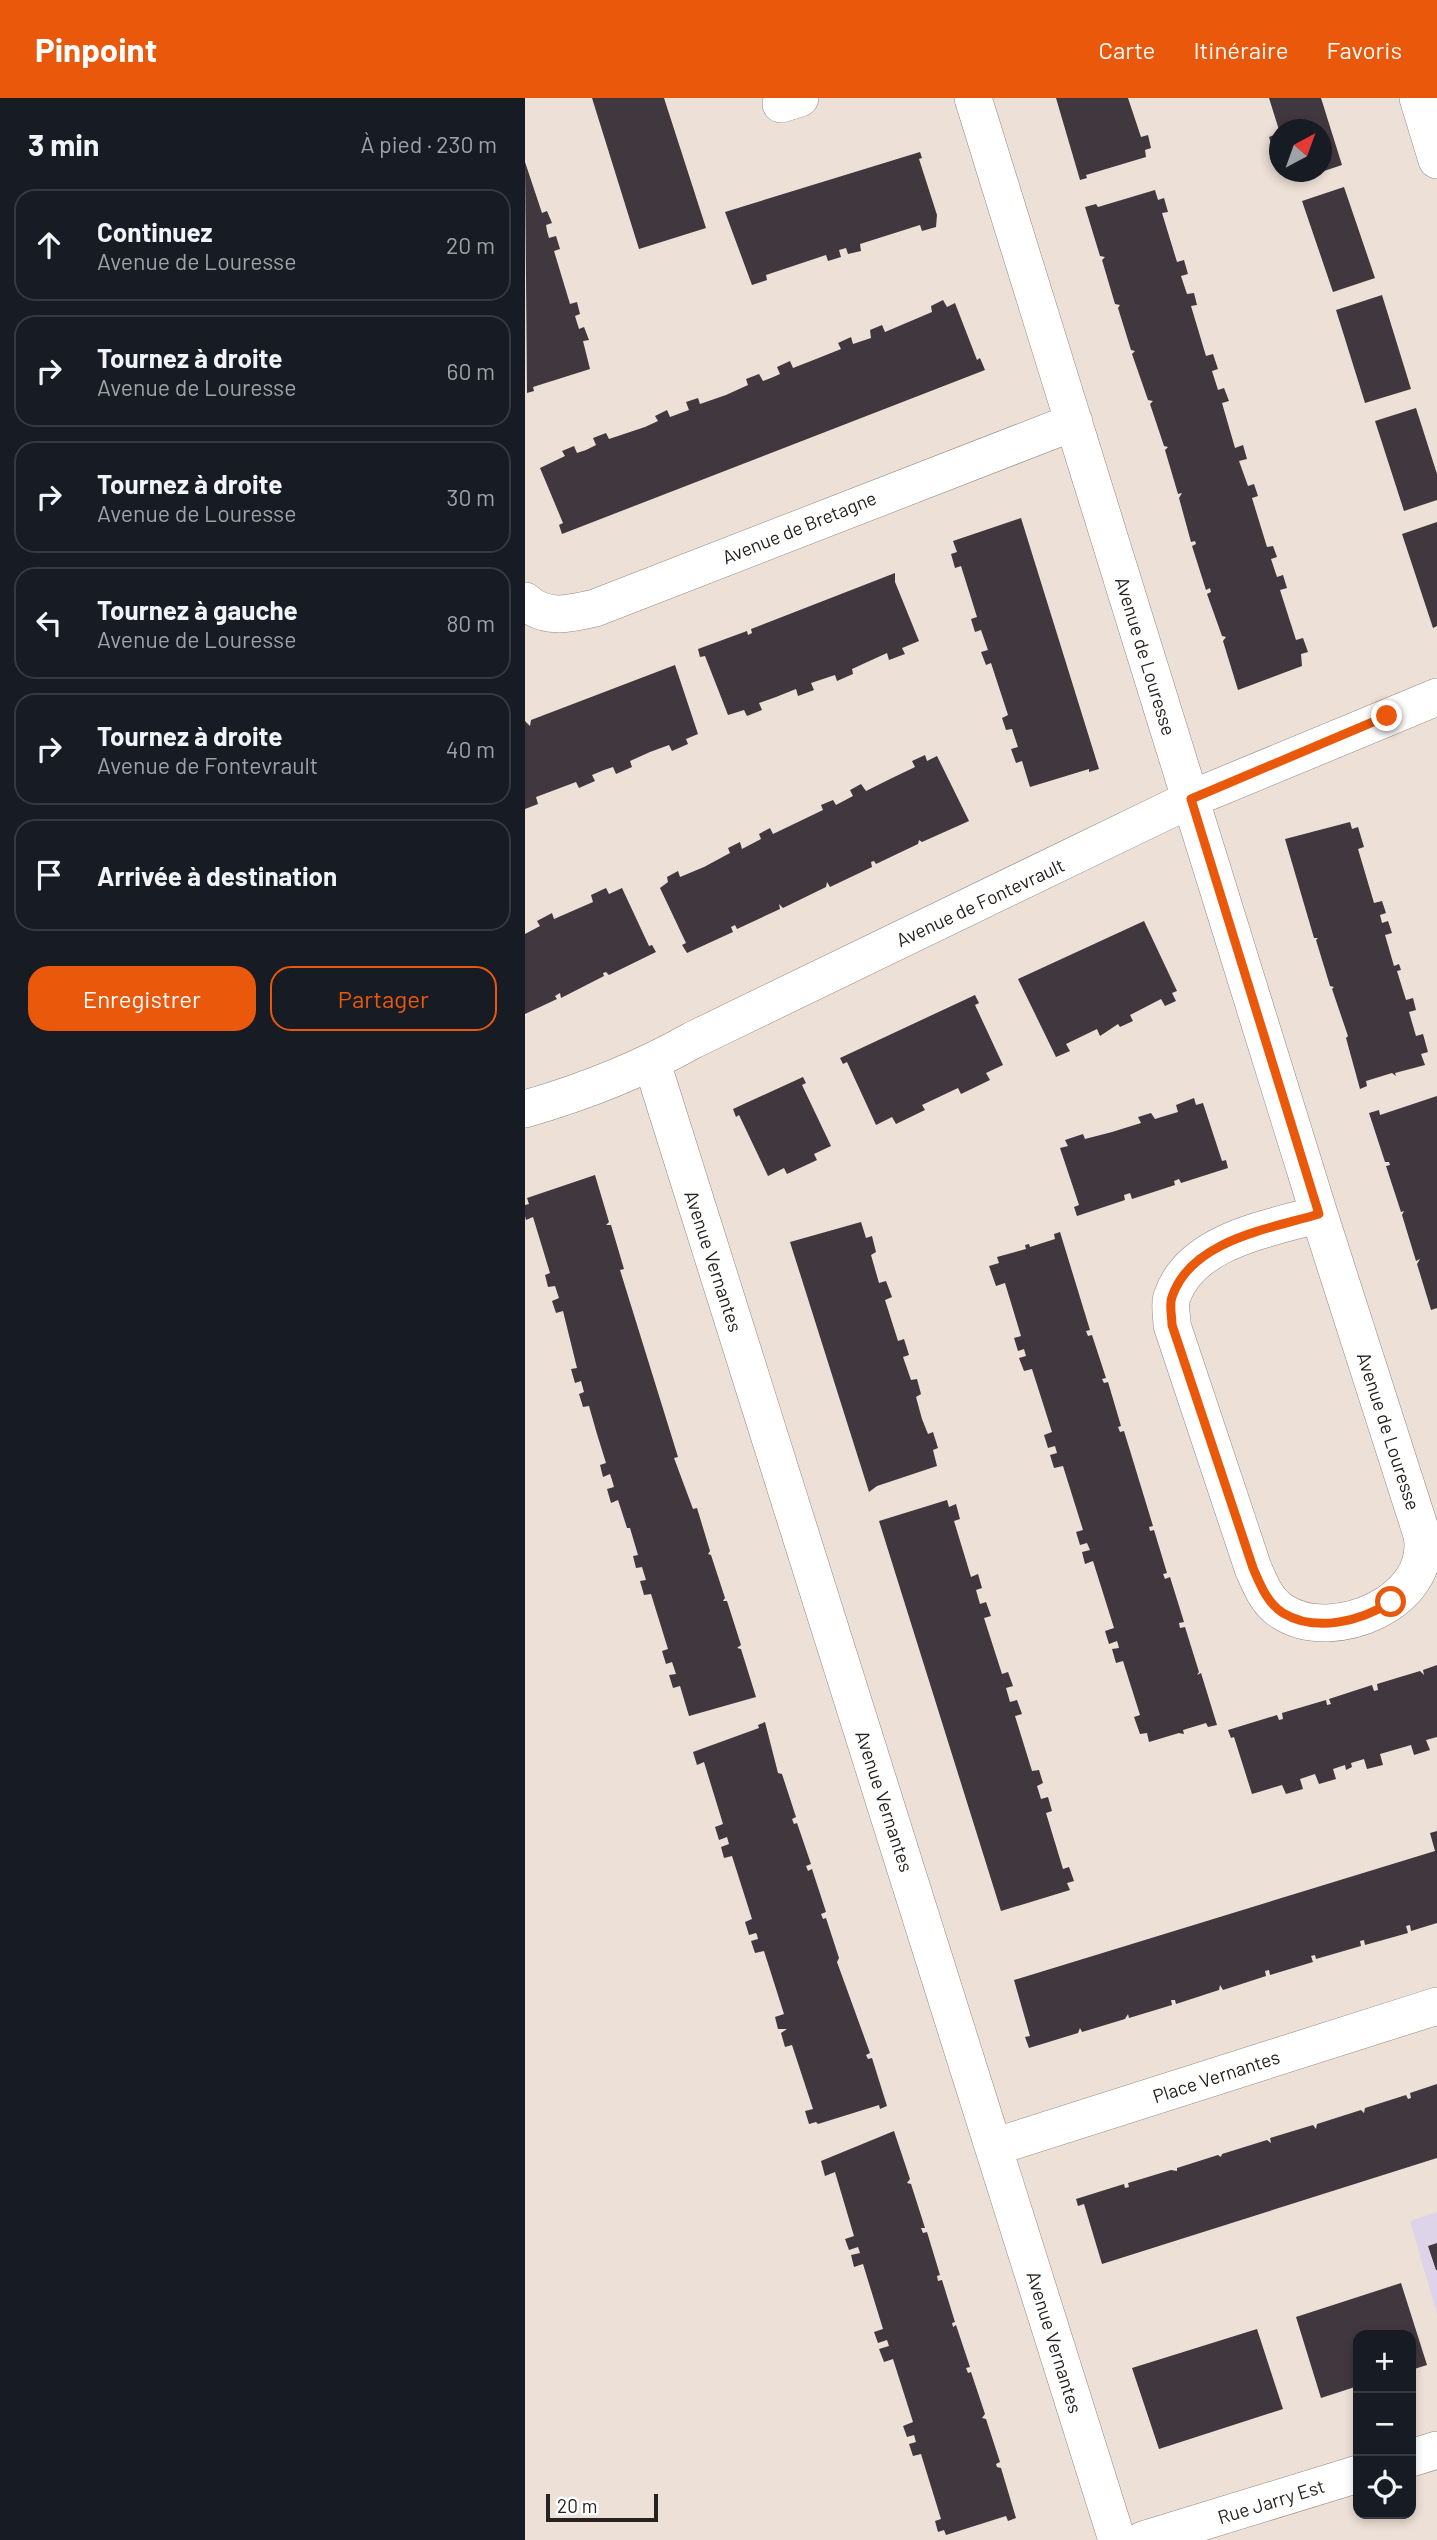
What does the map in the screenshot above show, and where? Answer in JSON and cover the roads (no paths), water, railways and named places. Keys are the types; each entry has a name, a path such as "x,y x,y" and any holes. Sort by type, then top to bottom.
{"street":[{"name":"Avenue de Louresse","path":"973,98 1425,1549 1423,1563 1401,1595 1376,1612 1328,1623 1305,1622 1281,1612 1264,1593 1253,1568 1172,1325 1171,1299 1184,1275 1205,1255 1237,1239 1319,1214"},
{"path":"1418,98 1437,160"},
{"name":"Avenue de Bretagne","path":"525,601 536,611 557,614 595,608 1074,422"},
{"name":"Avenue de Fontevrault","path":"525,1109 572,1095 652,1063 693,1040 1191,799 1437,697"},
{"name":"Avenue Vernantes","path":"652,1063 1117,2540"},
{"name":"Place Vernantes","path":"994,2147 1437,2006"},
{"path":"1416,2456 1437,2450"},
{"name":"Rue Jarry Est","path":"1143,2540 1353,2476"}]}
